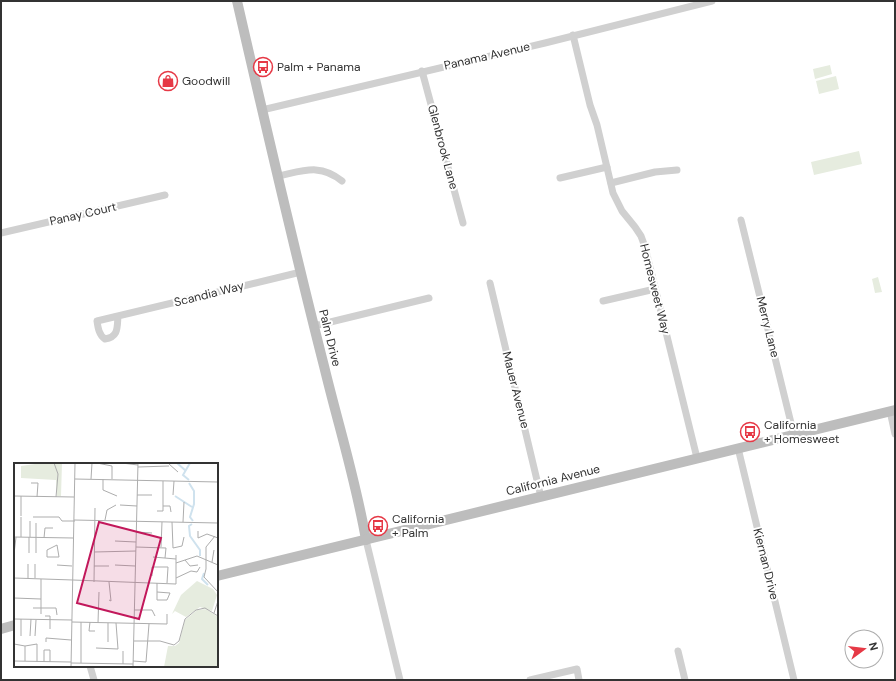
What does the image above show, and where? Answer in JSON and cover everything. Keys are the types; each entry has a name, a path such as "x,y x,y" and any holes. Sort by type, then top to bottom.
{"street":[{"name":"Palm Drive","path":"237,1 314,326 360,503 366,540 400,680"},
{"name":"Panama Avenue","path":"262,110 712,1"},
{"name":"Homesweet Way","path":"573,35 590,105 597,125 617,202 622,211 635,227 643,242 697,458"},
{"name":"Glenbrook Lane","path":"422,71 463,223"},
{"path":"560,178 607,167"},
{"path":"278,176 315,169 331,173 342,182"},
{"path":"611,183 655,172 677,170"},
{"name":"Panay Court","path":"1,233 165,195"},
{"name":"Merry Lane","path":"741,220 793,435"},
{"name":"Scandia Way","path":"118,316 301,272"},
{"name":"Mauer Avenue","path":"490,283 541,496"},
{"path":"603,300 655,289"},
{"path":"314,326 429,298"},
{"path":"892,410 895,434"},
{"name":"California Avenue","path":"218,576 892,410"},
{"name":"Kiernan Drive","path":"738,448 794,680"},
{"path":"1,629 14,625"},
{"path":"678,651 685,680"},
{"path":"90,667 94,680"},
{"path":"530,680 576,669 579,680"}],"shaded area":[{"path":"830,65 832,74 815,79 813,69"},
{"path":"836,76 839,89 819,94 816,81"},
{"path":"859,151 862,164 814,175 811,162"},
{"path":"878,277 882,292 875,293 872,279"}],"place":[{"name":"Palm + Panama","path":"263,67"},
{"name":"Goodwill","path":"168,81"},
{"name":"California + Homesweet","path":"750,432"},
{"name":"California + Palm","path":"378,526"}]}
